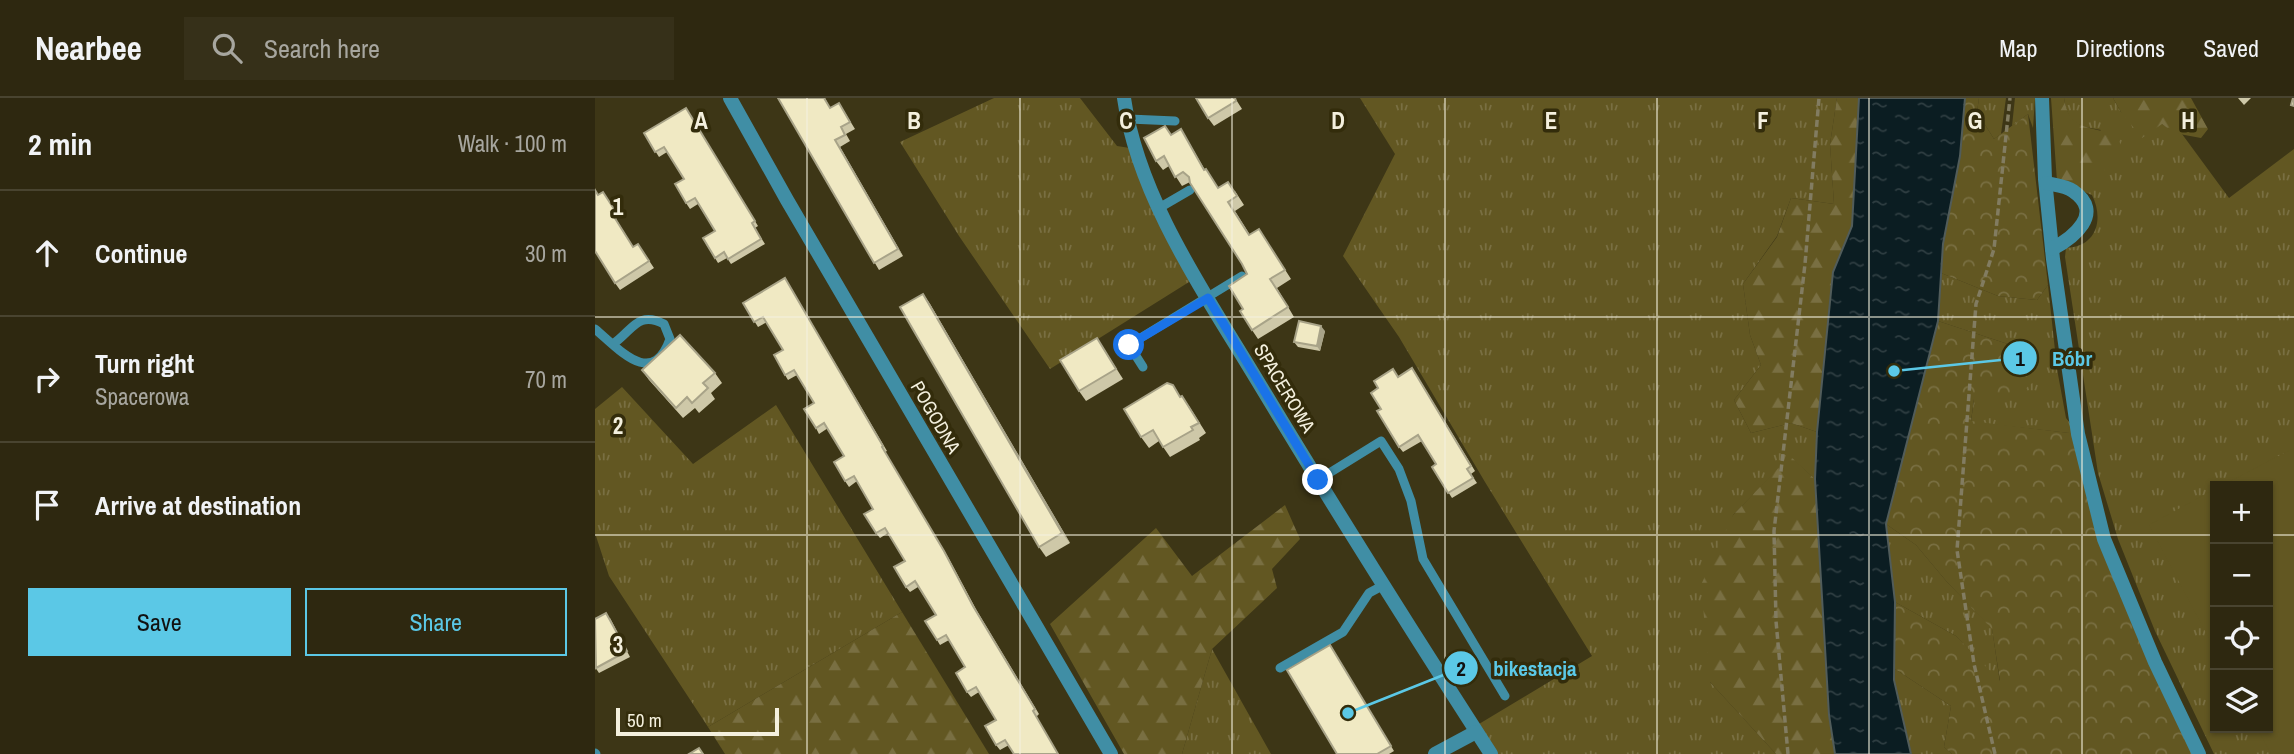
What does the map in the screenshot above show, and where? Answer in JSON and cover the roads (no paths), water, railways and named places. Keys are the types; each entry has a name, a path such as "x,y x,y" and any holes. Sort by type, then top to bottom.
{"street":[{"name":"POGODNA","path":"730,98 1111,754"},
{"name":"SPACEROWA","path":"1125,98 1147,185 1208,298 1382,586 1491,754"},
{"path":"2042,98 2052,250 2078,434 2104,539 2155,662 2199,754"},
{"path":"2046,183 2073,191 2086,212 2084,223 2070,239 2052,250"},
{"path":"1435,754 1476,732"}],"lane":[{"path":"1129,119 1175,121"},
{"path":"1159,208 1190,190"},
{"path":"1143,367 1129,345 1242,276"},
{"path":"595,329 634,362 646,364 656,360 666,350 670,339 664,324 648,318 639,321 613,344"},
{"path":"1318,480 1381,441 1399,469 1411,501 1423,559 1504,696"},
{"path":"1280,668 1343,632 1369,593 1382,586"}],"water":[{"path":"1859,98 1965,98 1960,156 1943,244 1938,321 1886,524 1895,602 1894,680 1911,754 1835,754 1829,715 1815,479 1817,432 1833,272 1852,226"}],"place":[{"name":"Bóbr","path":"1894,371"},
{"name":"bikestacja","path":"1348,713"}]}
